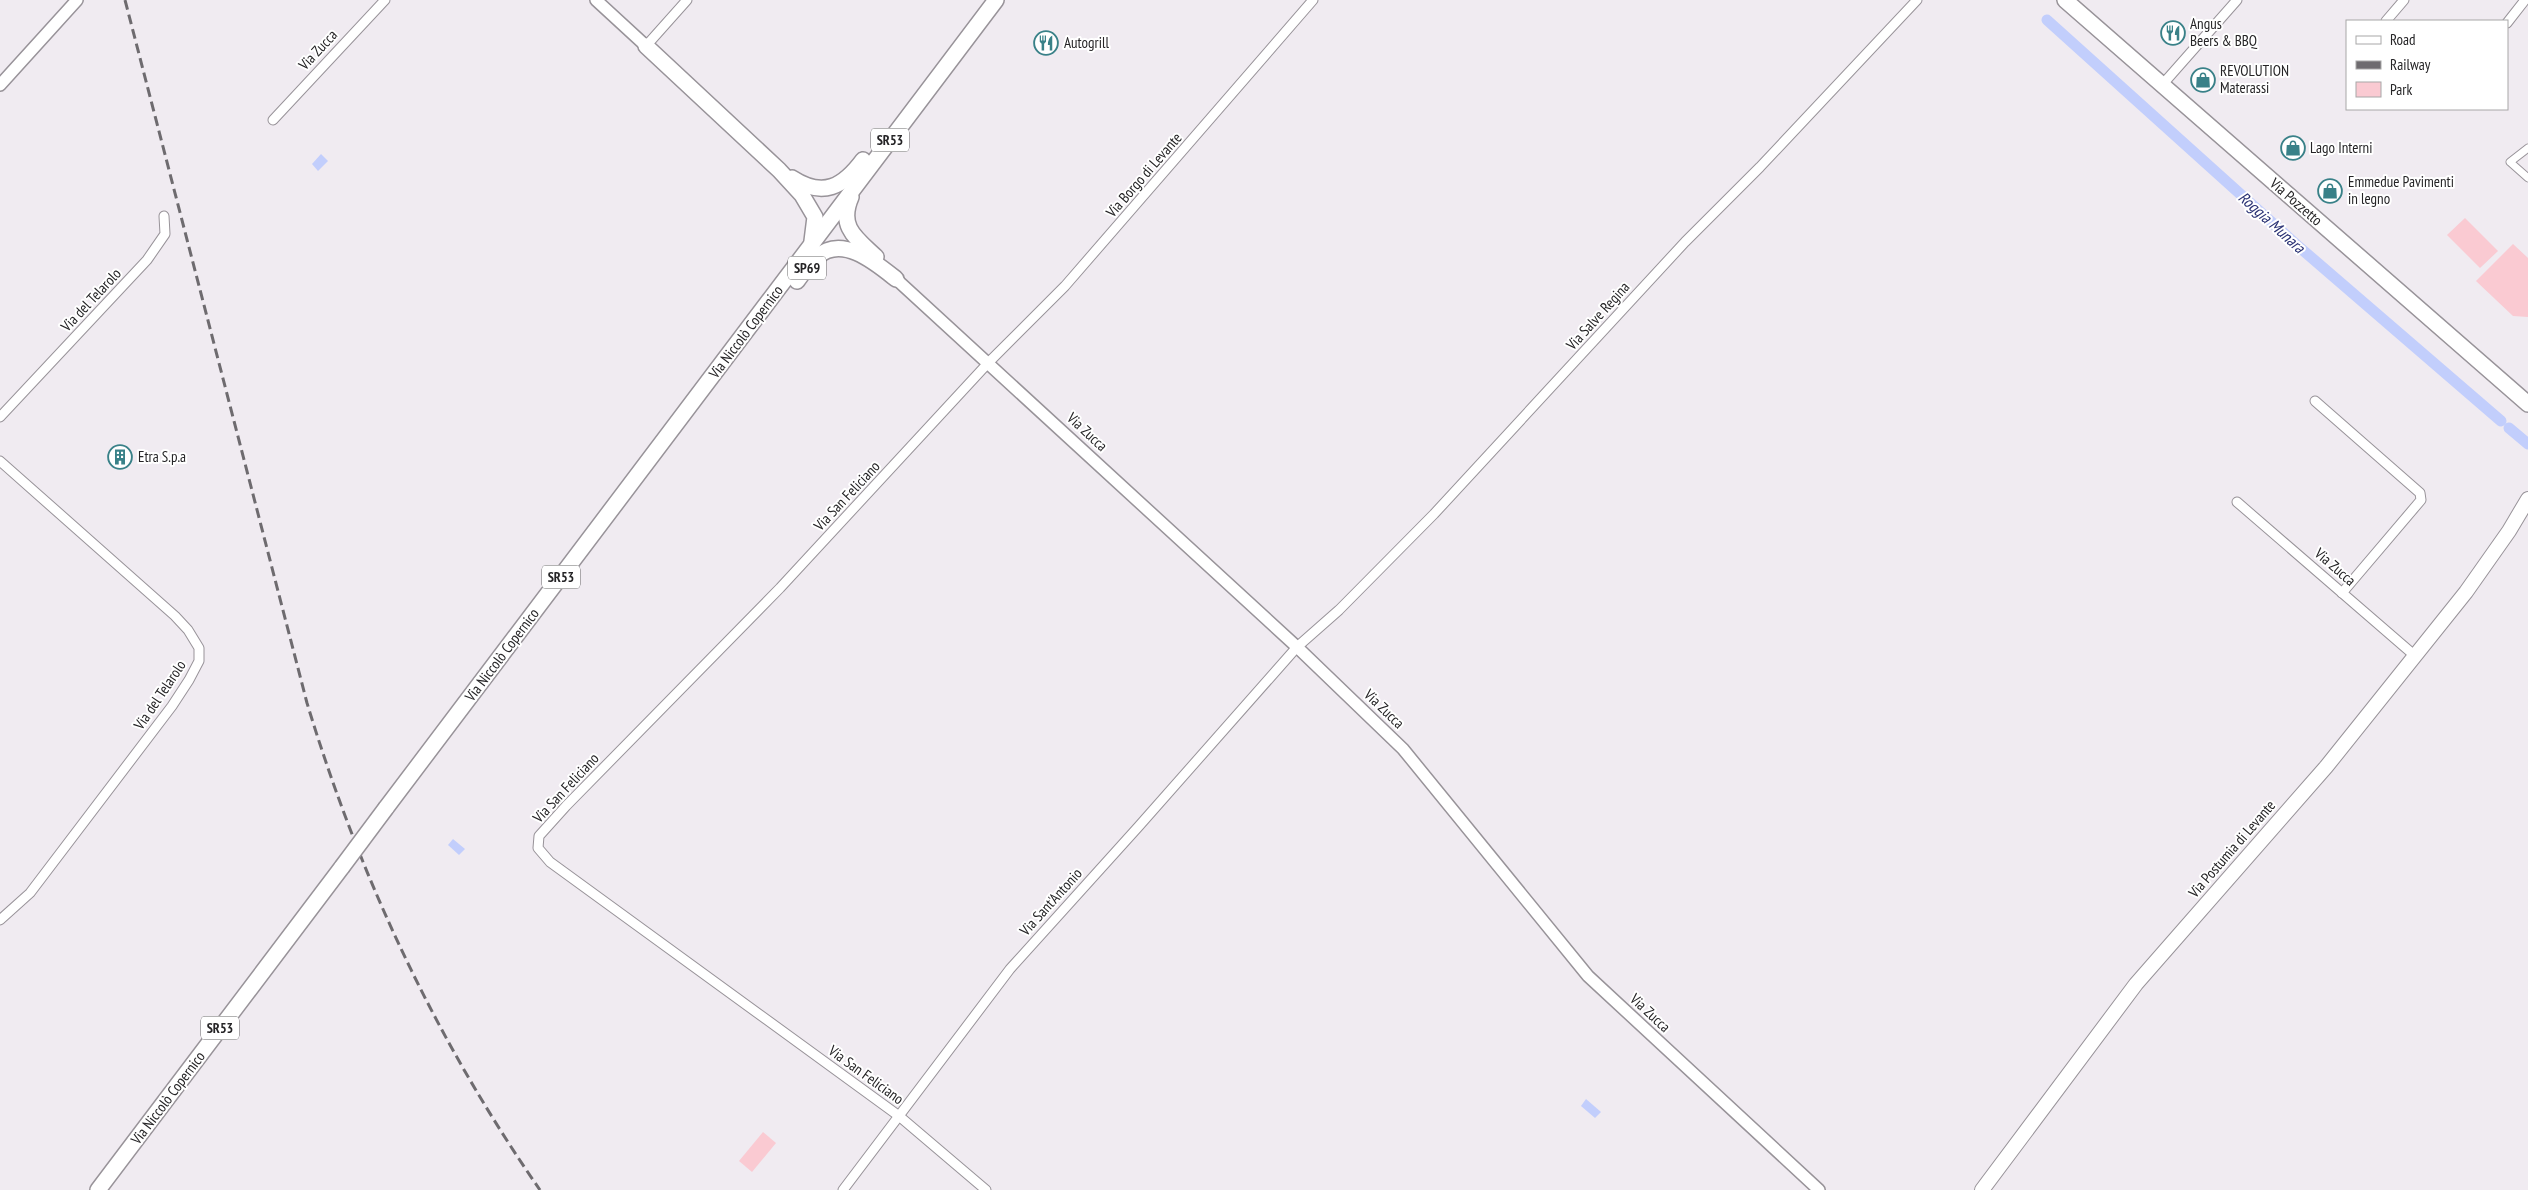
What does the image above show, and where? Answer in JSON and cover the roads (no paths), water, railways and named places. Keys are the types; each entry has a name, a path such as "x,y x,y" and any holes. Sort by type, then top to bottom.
{"main road":[{"name":"Via Niccolò Copernico","path":"98,1190 996,0"},
{"name":"Via Pozzetto","path":"2065,0 2528,404"},
{"name":"SP69","path":"646,46 779,170 812,210 815,224 810,247"},
{"name":"SP69","path":"779,170 811,188 824,189 835,186 853,174 887,129 924,96"},
{"name":"SP69","path":"857,184 846,212 848,227 896,279"},
{"name":"SP69","path":"736,345 774,311 818,256 827,251 836,248 858,253 869,258 896,279"},
{"name":"Via Postumia di Levante","path":"1982,1190 2136,984 2326,767 2466,592 2509,531 2528,499"},
{"name":"Via Postumia di Levante","path":"2509,531 2528,517"}],"street":[{"path":"0,85 77,0"},
{"name":"Via Zucca","path":"272,120 385,0"},
{"name":"SP69","path":"596,0 646,46"},
{"path":"646,46 687,0"},
{"name":"Via Borgo di Levante","path":"989,362 1072,278 1313,0"},
{"name":"Via Salve Regina","path":"1297,647 1339,610 1434,514 1685,242 1760,168 1916,0"},
{"path":"2162,85 2237,0"},
{"path":"2387,20 2404,0"},
{"path":"2508,22 2526,0"},
{"path":"2528,148 2510,162 2528,178"},
{"name":"Via del Telarolo","path":"0,416 147,260 165,234 164,216"},
{"name":"Via Zucca","path":"896,279 989,362 1297,647 1404,749 1588,976 1819,1190"},
{"name":"Via San Feliciano","path":"986,1190 899,1116 550,862 538,848 539,836 566,806 780,588 989,362"},
{"path":"2315,401 2420,493 2421,500 2342,593"},
{"name":"Via del Telarolo","path":"0,461 175,616 188,630 199,648 199,660 172,706 30,892 0,920"},
{"name":"Via Zucca","path":"2237,502 2414,655"},
{"name":"Via Sant'Antonio","path":"843,1190 1010,969 1140,826 1297,647"}],"water":[{"path":"321,154 328,161 318,171 312,164"},
{"path":"453,839 465,849 459,855 448,845"},
{"path":"1586,1099 1601,1112 1595,1118 1581,1106"}],"waterway":[{"name":"Roggia Munara","path":"2047,20 2298,246 2501,421"},
{"name":"Roggia Munara","path":"2509,428 2528,444"}],"railway":[{"path":"125,0 307,703 328,768 351,832 404,956 467,1075 502,1133 540,1190"}],"place":[{"name":"Angus Beers & BBQ","path":"2173,33"},
{"name":"Autogrill","path":"1046,43"},
{"name":"REVOLUTION Materassi","path":"2203,80"},
{"name":"Lago Interni","path":"2293,148"},
{"name":"Emmedue Pavimenti in legno","path":"2330,191"},
{"name":"Etra S.p.a","path":"120,457"}]}
